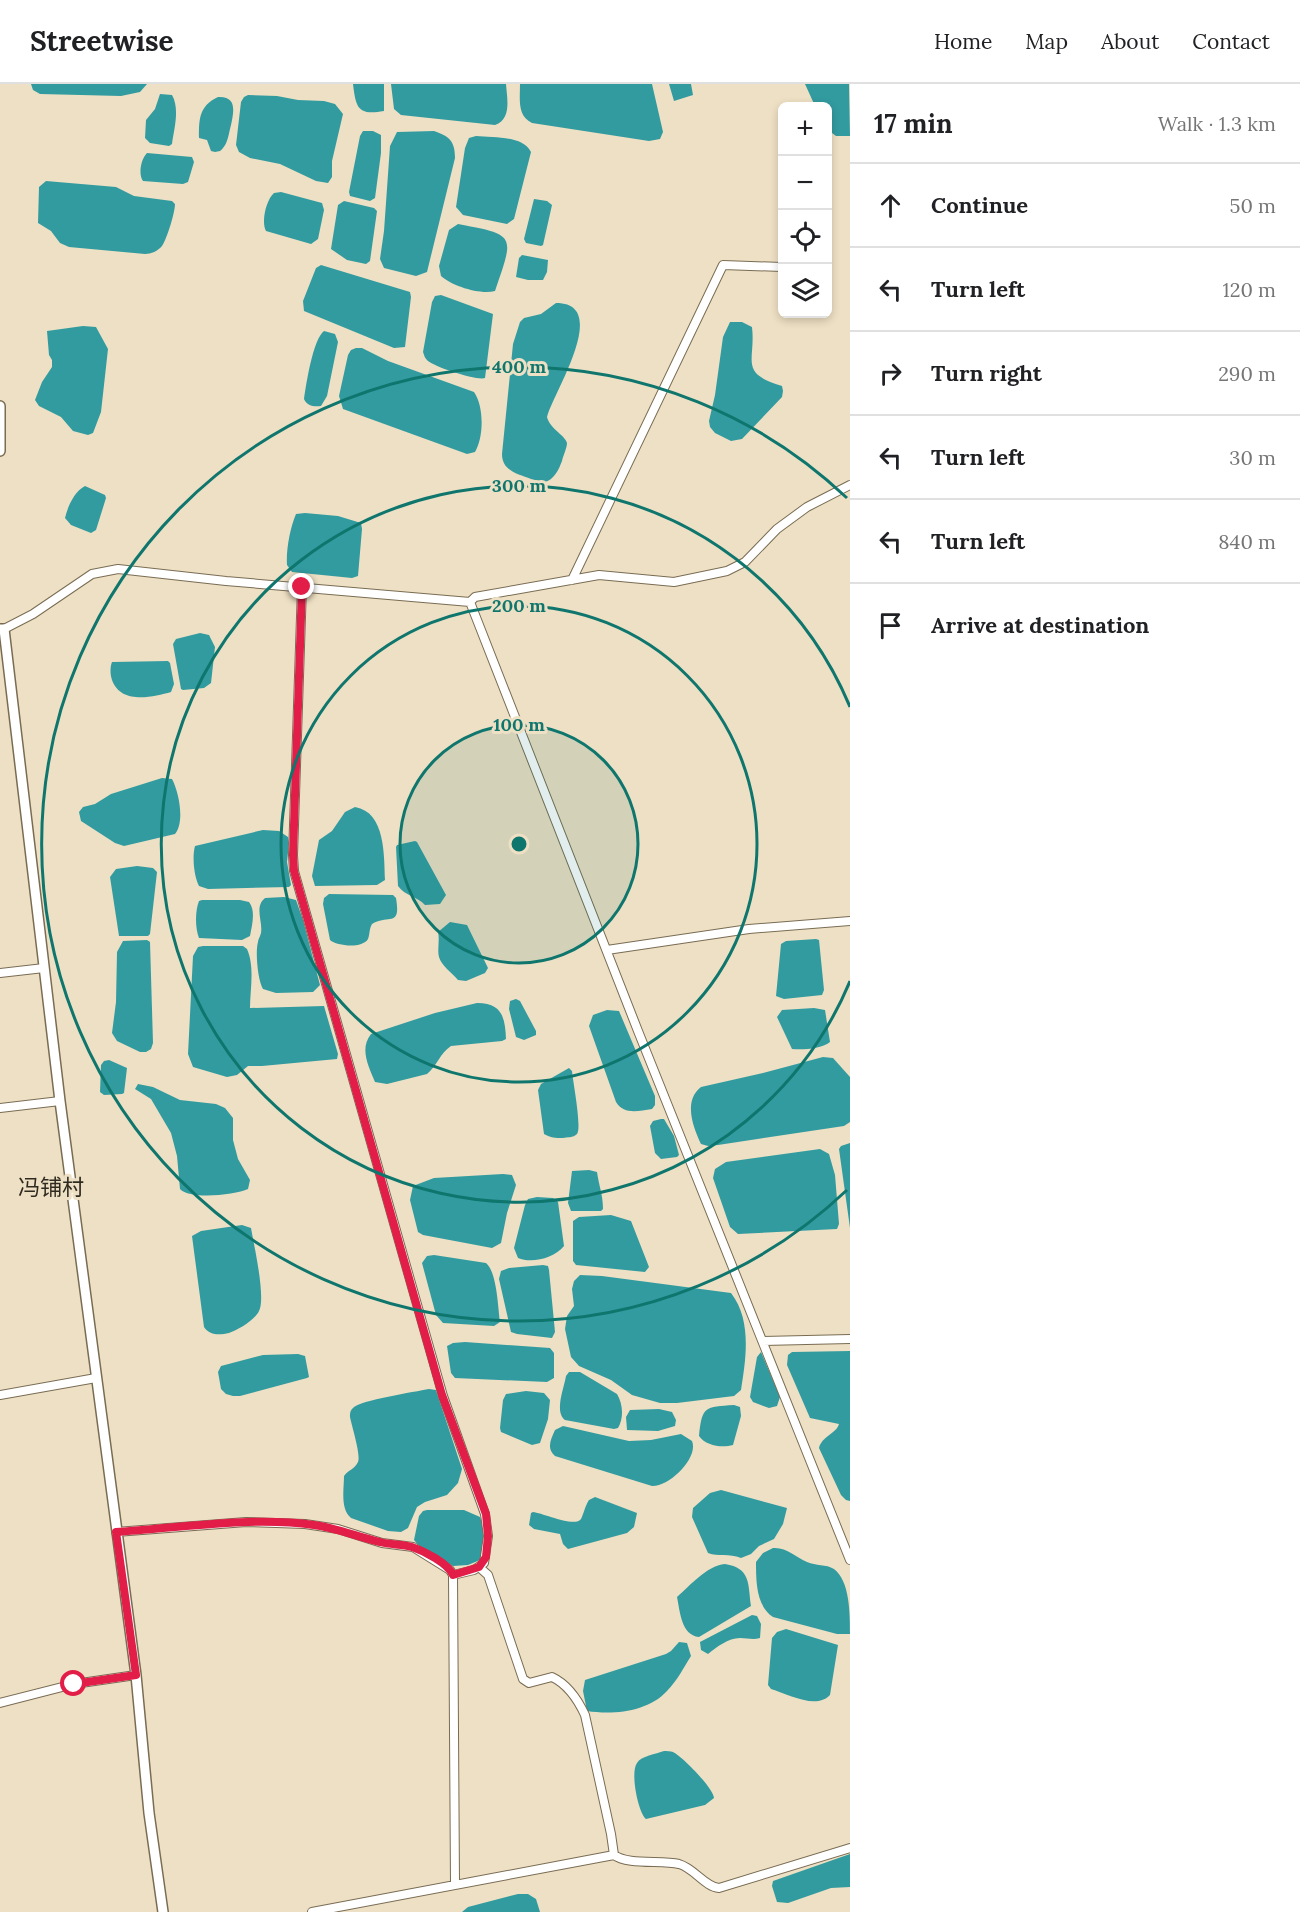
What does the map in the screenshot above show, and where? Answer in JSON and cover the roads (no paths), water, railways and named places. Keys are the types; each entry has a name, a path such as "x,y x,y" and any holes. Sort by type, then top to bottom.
{"street":[{"path":"572,580 723,265 778,267"},
{"path":"0,406 0,451"},
{"path":"470,602 475,597 572,580 610,576 674,582 727,571 745,562 777,529 807,507 830,493 850,485"},
{"path":"163,1912 149,1813 136,1675 60,1101 2,629 33,614 92,574 109,570 127,569 198,579 470,602"},
{"path":"302,587 294,871 442,1395 486,1514 488,1536 486,1557 479,1567 453,1575"},
{"path":"470,602 850,1560"},
{"path":"607,950 749,929 850,921"},
{"path":"0,974 44,968"},
{"path":"0,1108 60,1101"},
{"path":"763,1341 850,1340"},
{"path":"0,1395 96,1378"},
{"path":"116,1532 246,1522 315,1525 338,1529 382,1543 412,1547 450,1570 453,1575 455,1885"},
{"path":"479,1567 488,1575 523,1679 529,1683 552,1677 561,1681 585,1715 614,1855"},
{"path":"0,1703 74,1684 136,1675"},
{"path":"312,1912 614,1855 625,1859 679,1864 716,1888 850,1848"}],"water":[{"path":"31,84 147,84 140,92 121,96 40,94 33,90"},
{"path":"353,84 384,84 384,111 363,111 355,99"},
{"path":"391,84 506,84 506,113 504,118 495,125 401,115 394,109"},
{"path":"520,84 652,84 663,132 660,139 649,141 532,123 522,112"},
{"path":"669,84 691,84 693,95 674,101"},
{"path":"805,84 849,84 850,136 836,136 832,133 832,102 813,102"},
{"path":"160,94 172,95 176,106 172,144 169,146 150,143 145,138 146,120 155,109"},
{"path":"248,95 277,96 335,104 343,114 332,161 332,177 328,183 316,181 280,164 250,158 239,152 236,145 241,102"},
{"path":"218,97 228,99 233,105 233,110 226,143 221,150 215,152 211,151 207,140 199,138 199,125 204,109"},
{"path":"363,131 373,131 381,135 375,198 370,201 350,196 349,192 360,136"},
{"path":"434,131 450,140 454,147 455,158 427,272 416,276 384,268 380,259 390,146 397,132"},
{"path":"476,136 514,140 531,152 514,219 507,224 463,215 456,207 465,148 469,138"},
{"path":"147,153 192,157 194,162 188,182 183,184 143,181 141,167"},
{"path":"46,181 116,187 134,196 172,201 175,204 174,213 164,243 156,251 145,254 69,247 60,243 51,231 38,223 39,187"},
{"path":"281,192 322,203 324,210 318,239 311,244 266,231 264,217 267,206 274,193"},
{"path":"534,199 547,201 552,205 541,246 526,243 524,239"},
{"path":"344,201 374,208 377,211 370,261 366,264 347,260 331,249 338,205"},
{"path":"458,224 491,231 501,235 506,241 506,258 495,291 482,292 466,289 441,276 439,266 449,230"},
{"path":"522,255 548,260 547,272 543,280 516,277 519,258"},
{"path":"321,265 410,292 405,347 394,348 304,311 303,301 316,268"},
{"path":"441,295 493,314 485,378 465,376 447,370 432,364 425,358 423,352 432,302 435,296"},
{"path":"556,303 572,307 579,317 579,333 575,351 547,417 551,425 566,440 566,447 556,474 548,481 541,482 512,471 505,464 502,454 513,344 520,322 524,318 541,314"},
{"path":"730,322 742,322 752,327 754,371 768,381 782,386 783,391 782,397 742,439 731,441 715,433 709,421 723,337"},
{"path":"83,326 96,327 108,349 101,412 93,433 88,435 73,431 61,417 39,406 35,400 42,382 52,367 47,331"},
{"path":"324,331 335,334 338,342 327,396 321,406 313,406 304,399 313,352"},
{"path":"356,348 362,348 388,361 474,392 480,405 482,422 475,452 467,454 343,409 339,396 348,355"},
{"path":"85,486 105,495 106,498 96,530 91,533 71,525 65,518 72,500"},
{"path":"296,514 338,516 361,523 358,576 352,578 292,572 287,565 290,532"},
{"path":"200,633 209,635 215,647 211,683 204,688 183,690 173,644 176,639"},
{"path":"168,661 174,684 171,692 147,697 130,696 116,688 112,680 110,671 112,662"},
{"path":"162,778 172,779 179,799 180,822 175,834 124,846 115,843 81,821 79,812 83,807 95,804 111,794"},
{"path":"355,807 373,817 378,826 383,848 385,880 377,885 315,886 312,876 319,840 332,831 345,812"},
{"path":"263,830 279,831 288,837 287,862 291,885 289,887 208,889 199,886 194,866 195,846"},
{"path":"415,841 446,895 440,904 425,905 398,886 396,847"},
{"path":"137,866 153,868 157,872 150,934 148,936 119,936 110,877 116,869"},
{"path":"329,894 393,895 396,898 397,913 395,917 372,924 365,942 349,946 338,944 330,940 323,904 324,898"},
{"path":"284,897 296,900 303,920 320,985 313,992 276,993 263,989 261,985 257,952 261,933 260,906 265,898"},
{"path":"199,901 249,902 253,914 250,936 242,940 199,938 196,914"},
{"path":"450,922 467,925 488,968 485,973 466,981 458,980 442,963 438,954 438,932"},
{"path":"147,940 150,942 153,1043 151,1049 140,1052 117,1041 112,1033 116,1002 117,952 123,941"},
{"path":"819,940 824,990 822,995 784,999 776,996 781,944 786,941"},
{"path":"243,946 247,949 251,971 250,1008 324,1006 338,1054 337,1059 248,1066 237,1075 227,1077 193,1067 188,1054 193,956 198,947"},
{"path":"516,999 520,1001 536,1031 536,1035 524,1040 516,1037 509,1009 510,1001"},
{"path":"477,1003 497,1009 505,1024 506,1039 451,1046 427,1074 387,1084 375,1082 365,1052 367,1040 371,1034 435,1013"},
{"path":"814,1008 825,1010 830,1042 817,1048 792,1049 777,1017 782,1010"},
{"path":"607,1010 619,1011 655,1096 655,1105 652,1109 627,1110 616,1102 589,1026 593,1015"},
{"path":"823,1057 833,1058 850,1077 850,1122 844,1126 718,1145 701,1144 695,1130 691,1107 692,1099 701,1087"},
{"path":"109,1060 127,1068 122,1094 104,1095 100,1092 101,1065 104,1061"},
{"path":"569,1068 572,1071 578,1114 577,1134 572,1137 551,1137 544,1134 538,1090 541,1084"},
{"path":"138,1084 153,1087 180,1100 216,1104 225,1108 233,1118 233,1140 238,1159 250,1180 248,1189 223,1195 202,1195 180,1189 177,1156 171,1133 151,1099 135,1089"},
{"path":"664,1119 674,1136 679,1155 677,1157 661,1159 655,1153 650,1126 653,1121"},
{"path":"850,1143 850,1228 839,1149"},
{"path":"820,1149 829,1154 835,1175 839,1224 837,1229 738,1234 730,1227 713,1178 715,1169 726,1162"},
{"path":"572,1171 597,1172 603,1209 601,1211 571,1211 568,1203"},
{"path":"512,1175 516,1185 501,1243 492,1248 423,1235 418,1232 410,1200 413,1186 434,1178"},
{"path":"553,1198 558,1202 564,1246 549,1257 524,1260 518,1258 514,1248 525,1205 528,1199"},
{"path":"611,1215 631,1221 649,1267 645,1272 576,1265 573,1261 573,1221 579,1217"},
{"path":"242,1225 251,1228 257,1258 261,1304 257,1314 237,1330 226,1334 212,1333 204,1327 192,1236 201,1231"},
{"path":"434,1255 486,1263 495,1282 500,1322 494,1326 443,1323 436,1315 422,1263 427,1256"},
{"path":"548,1266 549,1270 555,1332 552,1338 511,1332 499,1279 501,1271 509,1268"},
{"path":"580,1275 731,1293 738,1304 745,1327 746,1353 741,1390 734,1396 660,1403 632,1395 611,1380 579,1366 571,1357 565,1329 567,1316 574,1306 572,1289 574,1281"},
{"path":"465,1342 550,1348 554,1353 554,1378 547,1382 455,1378 451,1373 447,1346"},
{"path":"850,1351 850,1501 841,1495 819,1448 839,1424 810,1418 787,1365 788,1355 792,1352"},
{"path":"761,1352 780,1397 777,1406 769,1408 753,1402 750,1397 757,1357"},
{"path":"298,1354 305,1356 309,1377 307,1378 240,1396 226,1394 221,1389 218,1372 221,1366 263,1355"},
{"path":"569,1372 580,1372 617,1394 622,1411 618,1428 565,1420 560,1406 566,1376"},
{"path":"429,1389 436,1390 462,1469 458,1483 447,1495 417,1507 408,1528 401,1532 388,1531 351,1518 344,1504 344,1476 355,1466 359,1458 350,1417 351,1410 366,1402"},
{"path":"526,1391 544,1393 550,1400 548,1419 540,1443 532,1445 501,1432 500,1428 503,1400 506,1394"},
{"path":"717,1406 740,1407 741,1416 733,1445 714,1445 699,1436 702,1419 707,1410"},
{"path":"659,1409 672,1412 676,1420 675,1426 658,1431 627,1430 626,1417 630,1410"},
{"path":"563,1426 629,1441 651,1440 681,1434 692,1441 693,1448 687,1463 674,1477 652,1486 555,1456 550,1447 551,1440 555,1430"},
{"path":"721,1490 787,1508 783,1524 774,1539 741,1558 708,1553 692,1517 693,1508 710,1493"},
{"path":"595,1497 637,1513 634,1527 627,1533 568,1549 563,1544 560,1534 534,1529 529,1525 533,1512 566,1521 578,1521 589,1500"},
{"path":"427,1510 464,1510 480,1517 484,1529 483,1552 480,1560 468,1565 453,1566 420,1547 414,1540 419,1516"},
{"path":"773,1548 787,1551 810,1563 831,1567 839,1574 848,1598 850,1634 837,1634 773,1617 767,1612 758,1592 756,1562 763,1553"},
{"path":"725,1564 740,1569 744,1573 747,1578 751,1606 699,1637 693,1635 688,1632 682,1622 677,1597 705,1572"},
{"path":"752,1615 757,1616 761,1624 760,1638 731,1640 708,1654 701,1650 700,1642"},
{"path":"786,1629 838,1645 830,1695 824,1699 802,1700 771,1689 768,1685 772,1638 777,1632"},
{"path":"679,1642 687,1643 691,1656 674,1683 659,1698 640,1708 619,1712 587,1711 583,1691 585,1680 666,1654"},
{"path":"664,1751 673,1752 684,1760 704,1781 714,1798 705,1805 646,1819 640,1809 636,1792 635,1768 642,1759"},
{"path":"850,1854 850,1887 831,1888 788,1903 777,1902 772,1886 773,1881"},
{"path":"518,1894 528,1894 536,1899 540,1912 462,1912 468,1907"}],"district":[{"name":"冯铺村","path":"51,1187"}]}
